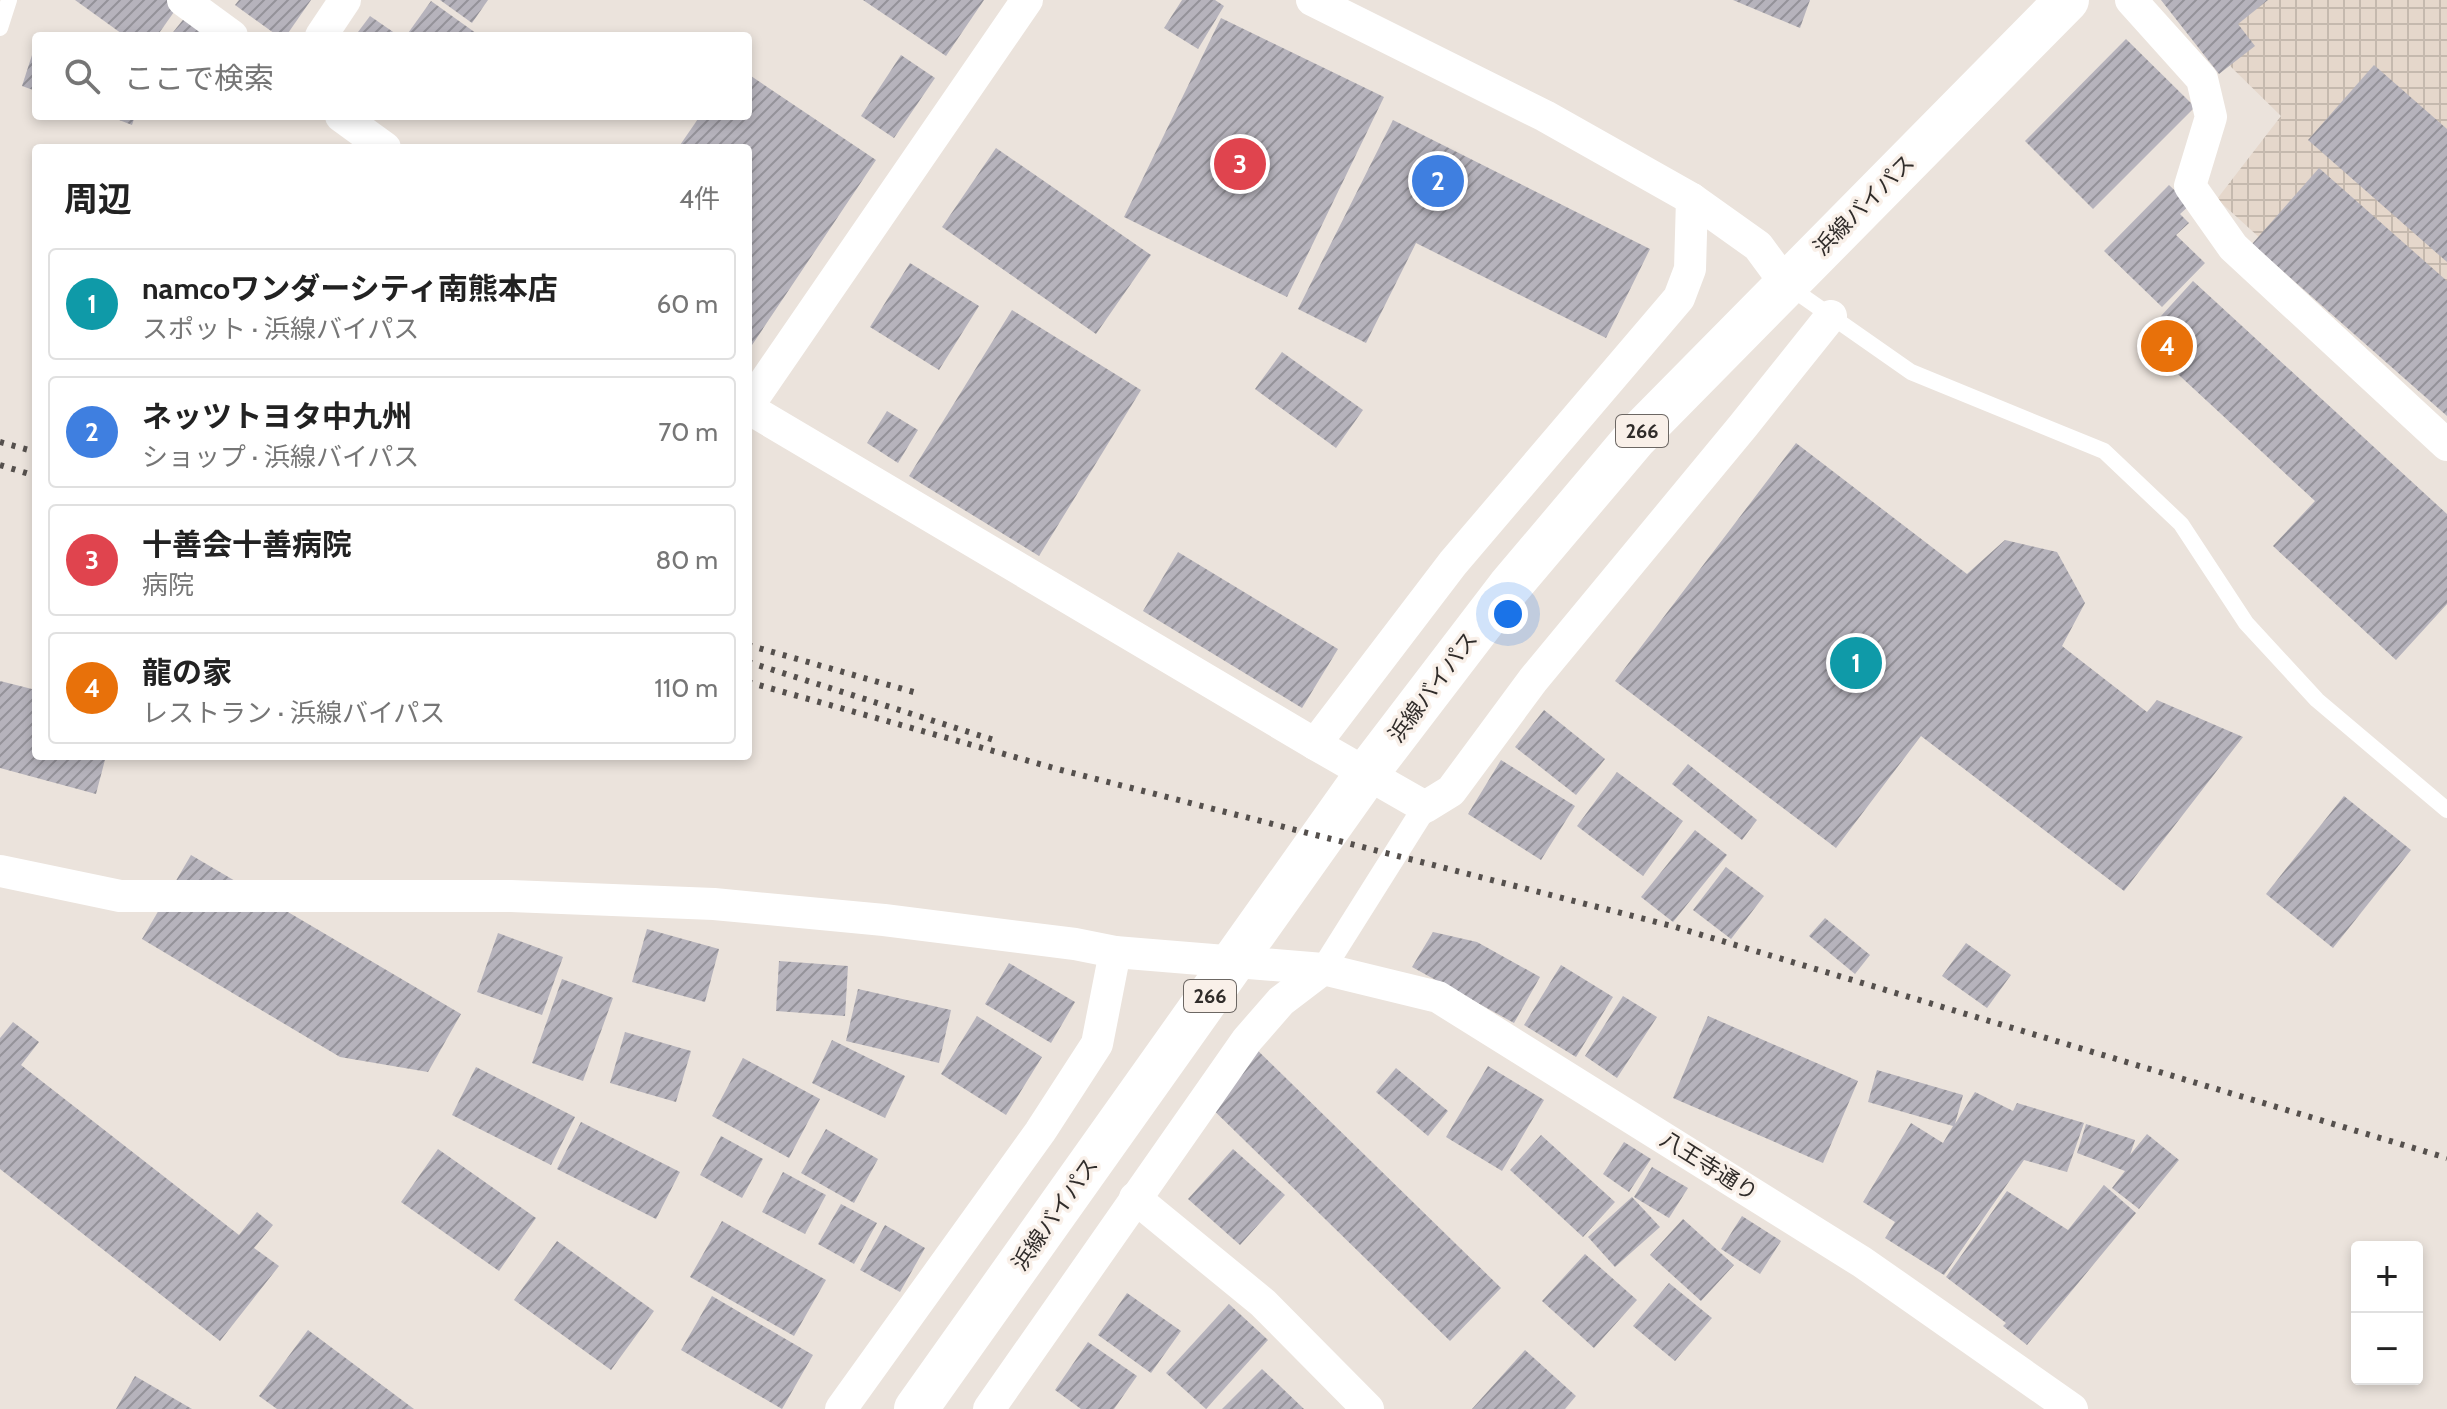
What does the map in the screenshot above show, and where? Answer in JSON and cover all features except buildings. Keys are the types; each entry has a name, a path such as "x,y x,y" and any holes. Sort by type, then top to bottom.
{"highway":[{"name":"浜線バイパス","path":"916,1409 1373,765 1509,587 1635,438 2067,0"}],"street":[{"path":"183,0 227,32"},
{"path":"324,32 345,0"},
{"path":"752,401 1027,0"},
{"path":"1312,0 1545,116 1692,199 1758,246 1786,284"},
{"path":"2131,0 2202,79 2211,117 2190,186 2233,247 2447,445"},
{"path":"346,120 380,144"},
{"path":"1315,744 1453,563 1679,298 1690,269 1692,199"},
{"path":"989,1409 1247,1040 1281,1001 1323,969 1425,807 1451,791 1533,680 1831,316"},
{"path":"752,409 1425,807"},
{"name":"八王寺通り","path":"0,871 120,896 511,896 714,904 884,920 1075,944 1115,952 1323,969 1438,997 1862,1262 2057,1405"},
{"path":"841,1409 1040,1132 1097,1044 1115,952"},
{"path":"1135,1198 1263,1303 1368,1409"}],"lane":[{"path":"0,28 9,0"},
{"path":"1786,284 1911,372 2104,451 2181,524 2246,623 2317,700 2447,810"}],"shaded area":[{"path":"2182,0 2447,0 2447,408 2217,199 2281,116 2173,10"}],"railway":[{"path":"0,442 32,451"},
{"path":"0,465 32,475"},
{"path":"752,646 917,693"},
{"path":"752,663 994,740"},
{"path":"752,683 1061,770 1672,926 2447,1158"}],"place":[{"name":"十善会十善病院","path":"1240,164"},
{"name":"ネッツトヨタ中九州","path":"1438,181"},
{"name":"龍の家","path":"2167,346"},
{"name":"namcoワンダーシティ南熊本店","path":"1856,663"}]}
